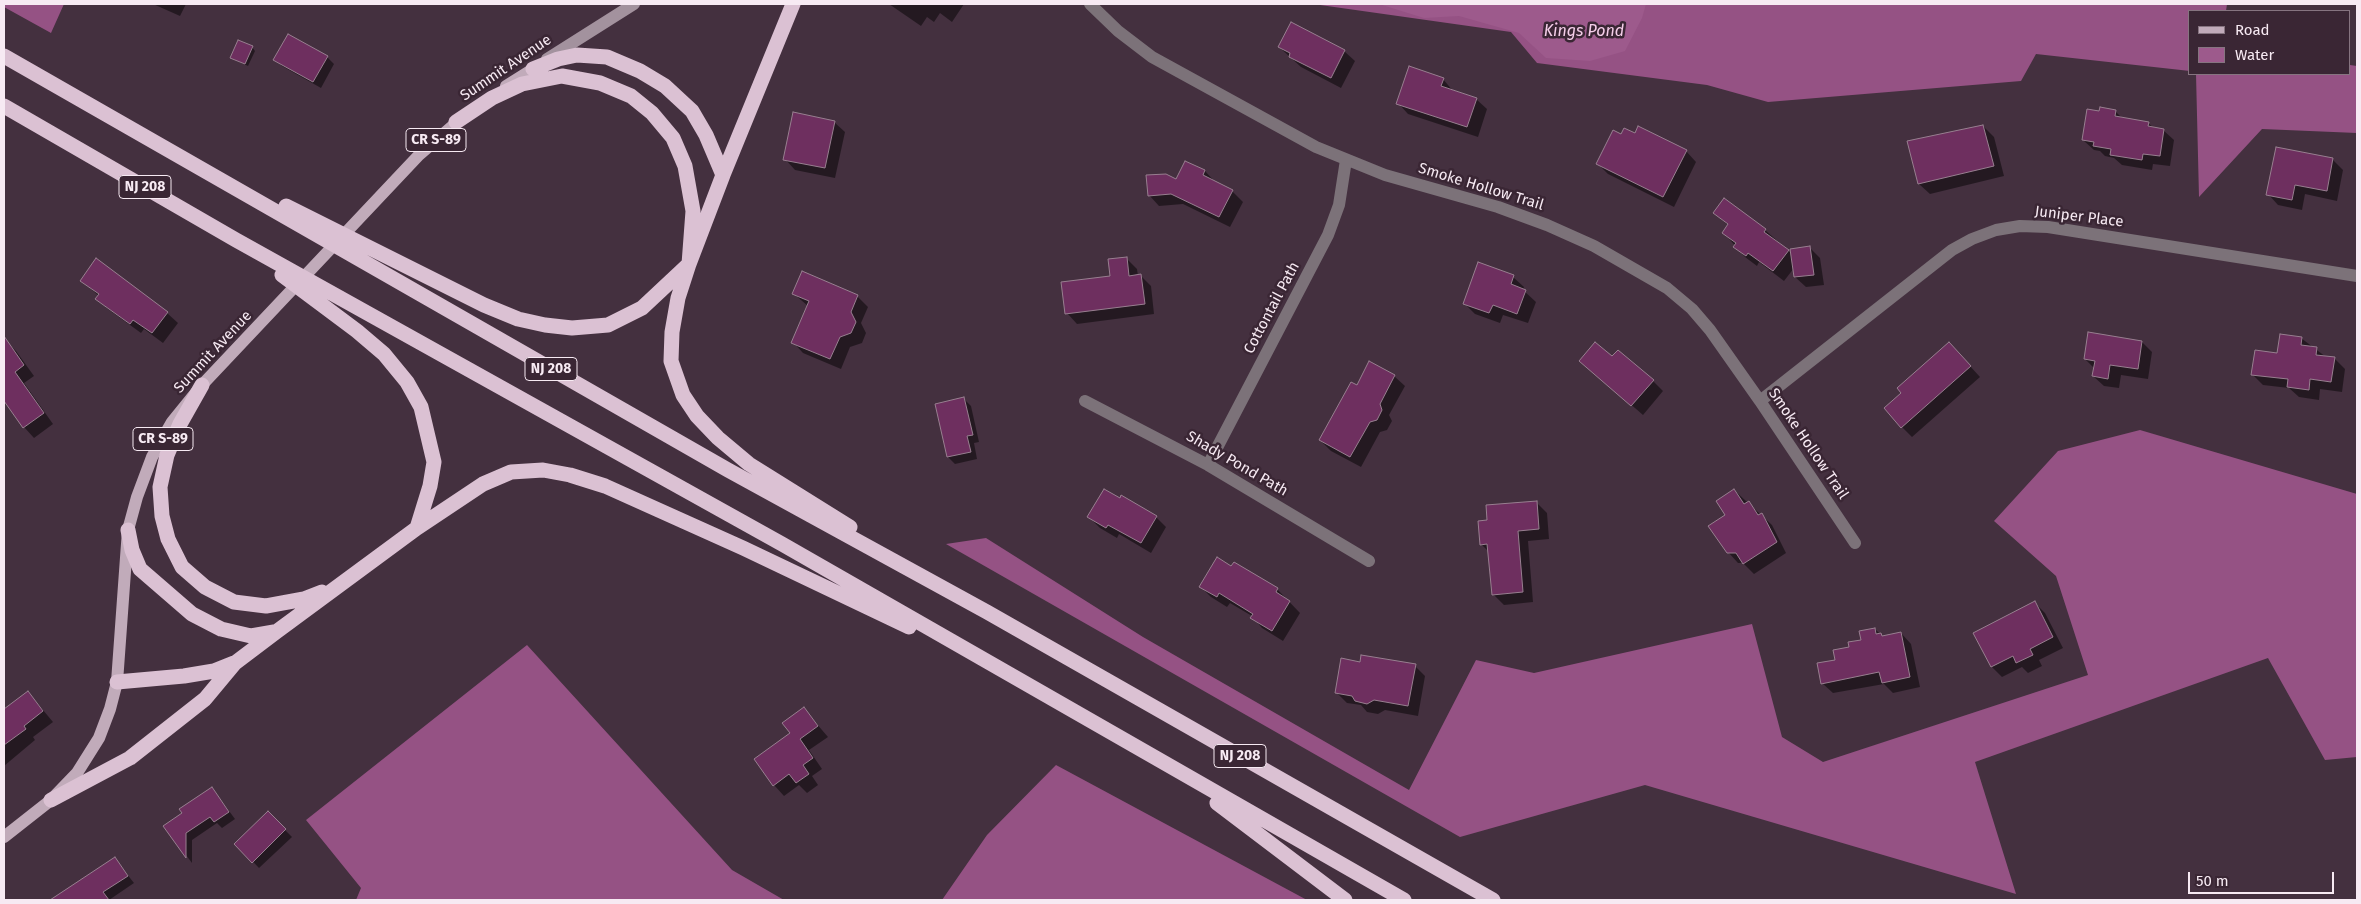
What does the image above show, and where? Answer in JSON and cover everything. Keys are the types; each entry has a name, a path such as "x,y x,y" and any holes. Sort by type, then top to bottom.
{"highway":[{"path":"793,4 723,175 678,298 672,332 671,361 683,395 697,416 718,438 749,464 987,612"},
{"path":"533,69 558,59 577,55 606,57 640,71 665,86 692,112 706,135 723,175"},
{"name":"NJ 208","path":"4,56 728,470 987,612 1493,900"},
{"path":"118,121 438,284 518,319 572,328 608,324 642,308 690,264 693,212 685,166 673,138 652,113 631,96 600,83 562,76 522,84 492,98 456,122"},
{"name":"NJ 208","path":"4,106 236,240 773,539 1404,900"},
{"path":"236,240 357,330 384,354 407,382 421,407 434,462 430,486 417,528"},
{"path":"202,385 180,424 167,455 160,487 162,516 168,540 182,567 205,586 234,602 266,606 304,599 340,585"},
{"path":"51,800 130,758 206,699 235,663 276,632 417,528 483,484 511,472 542,470 570,475 606,486 743,548 1016,678"},
{"path":"128,530 132,550 140,568 192,614 221,629 251,636 276,632"},
{"path":"117,682 184,676 214,671 235,663"},
{"path":"1158,760 1345,900"}],"main road":[{"name":"Summit Avenue","path":"4,837 51,800 77,774 99,738 117,682 128,530 137,497 152,457 172,422 202,385 419,155 456,122 533,69"}],"street":[{"name":"Summit Avenue","path":"533,69 634,4"},
{"name":"Smoke Hollow Trail","path":"1090,4 1118,31 1152,57 1316,147 1385,174 1498,207 1547,225 1594,246 1639,270 1667,288 1692,309 1710,330 1855,543"},
{"name":"Cottontail Path","path":"1208,465 1328,235 1339,205 1346,160"},
{"name":"Juniper Place","path":"1760,401 1952,250 1972,239 1996,230 2020,226 2048,227 2357,276"},
{"name":"Shady Pond Path","path":"1085,401 1208,465 1369,561"}],"shaded area":[{"path":"4,4 64,4 51,33 4,7"},
{"path":"1313,4 2227,4 2226,10 2188,10 2188,71 2036,54 2021,81 1768,102 1707,85 1537,63 1511,32"},
{"path":"2351,65 2357,66 2357,133 2262,129 2199,197 2196,75 2351,75"},
{"path":"2140,430 2357,494 2357,757 2325,760 2268,658 1975,762 2016,894 1645,785 1460,837 946,544 986,538 1143,637 1409,790 1476,660 1534,673 1752,624 1782,737 1823,762 2088,675 2056,576 1994,521 2058,451"},
{"path":"527,645 732,870 784,900 356,900 361,888 306,820"},
{"path":"1056,765 1307,900 942,900 987,835"}],"water":[{"name":"Kings Pond","path":"1379,4 1646,4 1642,18 1625,51 1590,61 1546,58 1519,33 1459,16 1424,18"}],"building":[{"path":"1291,22 1345,50 1331,78 1289,57 1290,53 1278,47"},
{"path":"288,34 328,56 313,82 273,60"},
{"path":"238,40 253,46 245,64 230,58"},
{"path":"1409,66 1444,78 1441,86 1477,98 1467,127 1396,104"},
{"path":"2100,107 2116,110 2115,116 2149,122 2148,126 2164,129 2160,156 2143,154 2142,160 2110,155 2111,149 2093,146 2094,142 2082,140 2087,109 2099,111"},
{"path":"793,112 835,121 825,168 783,160"},
{"path":"1983,125 1994,166 1918,184 1907,141"},
{"path":"1638,126 1687,150 1663,197 1596,164 1613,130 1621,134 1624,128 1635,133"},
{"path":"2276,147 2333,158 2327,191 2295,185 2292,200 2266,195"},
{"path":"1185,161 1205,170 1203,175 1233,190 1219,217 1171,194 1148,196 1146,175 1166,174 1176,179"},
{"path":"1724,198 1766,229 1764,232 1789,250 1773,271 1748,253 1746,256 1733,247 1736,243 1722,233 1728,224 1713,213"},
{"path":"1810,246 1814,275 1794,277 1790,249"},
{"path":"1127,257 1129,276 1141,274 1145,304 1065,314 1061,282 1110,276 1108,259"},
{"path":"96,258 168,312 152,333 133,320 130,324 95,299 99,294 80,281"},
{"path":"1478,262 1514,275 1511,284 1526,290 1517,314 1493,305 1489,313 1463,304"},
{"path":"802,271 858,295 851,312 856,322 851,333 840,337 830,359 791,343 809,301 792,294"},
{"path":"2088,332 2142,341 2138,369 2110,365 2108,379 2092,376 2095,361 2084,359"},
{"path":"2280,334 2302,337 2301,345 2317,347 2316,355 2335,357 2331,382 2310,379 2309,390 2287,387 2288,379 2251,375 2255,350 2277,353"},
{"path":"4,336 24,365 15,372 44,413 23,428 4,401"},
{"path":"1595,342 1612,356 1618,350 1654,380 1631,406 1579,361"},
{"path":"1949,342 1971,366 1901,428 1884,408 1901,393 1897,388"},
{"path":"1369,361 1395,375 1380,404 1382,410 1377,420 1370,422 1350,457 1319,440 1351,382 1357,385"},
{"path":"964,397 973,435 967,436 971,452 947,457 935,404"},
{"path":"1104,489 1120,498 1121,495 1157,516 1141,543 1108,525 1106,528 1087,517"},
{"path":"1734,489 1744,504 1749,501 1758,515 1762,513 1777,542 1743,564 1736,553 1727,553 1708,526 1725,515 1716,501"},
{"path":"1537,501 1539,529 1518,531 1523,592 1492,595 1487,544 1480,545 1478,521 1487,520 1486,505"},
{"path":"1217,557 1231,566 1234,562 1278,588 1276,592 1290,601 1272,631 1250,618 1253,614 1219,593 1217,597 1199,587"},
{"path":"2035,601 2053,637 2030,649 2033,655 2016,663 2013,656 1991,667 1973,633"},
{"path":"1875,628 1876,634 1881,633 1882,636 1901,632 1910,677 1882,683 1879,672 1821,684 1817,663 1835,660 1833,650 1849,647 1848,642 1861,640 1859,631"},
{"path":"1361,655 1416,664 1408,706 1374,700 1367,704 1355,701 1352,696 1335,693 1341,658 1360,662"},
{"path":"28,691 43,711 24,726 26,729 4,745 4,709"},
{"path":"804,707 818,726 800,739 813,758 803,765 809,774 796,783 789,774 773,786 754,759 790,733 782,723"},
{"path":"212,787 229,812 214,822 210,817 186,833 186,858 163,826 182,813 179,809"},
{"path":"268,811 286,829 252,863 234,844"},
{"path":"115,857 128,876 103,892 109,900 50,900"}]}
